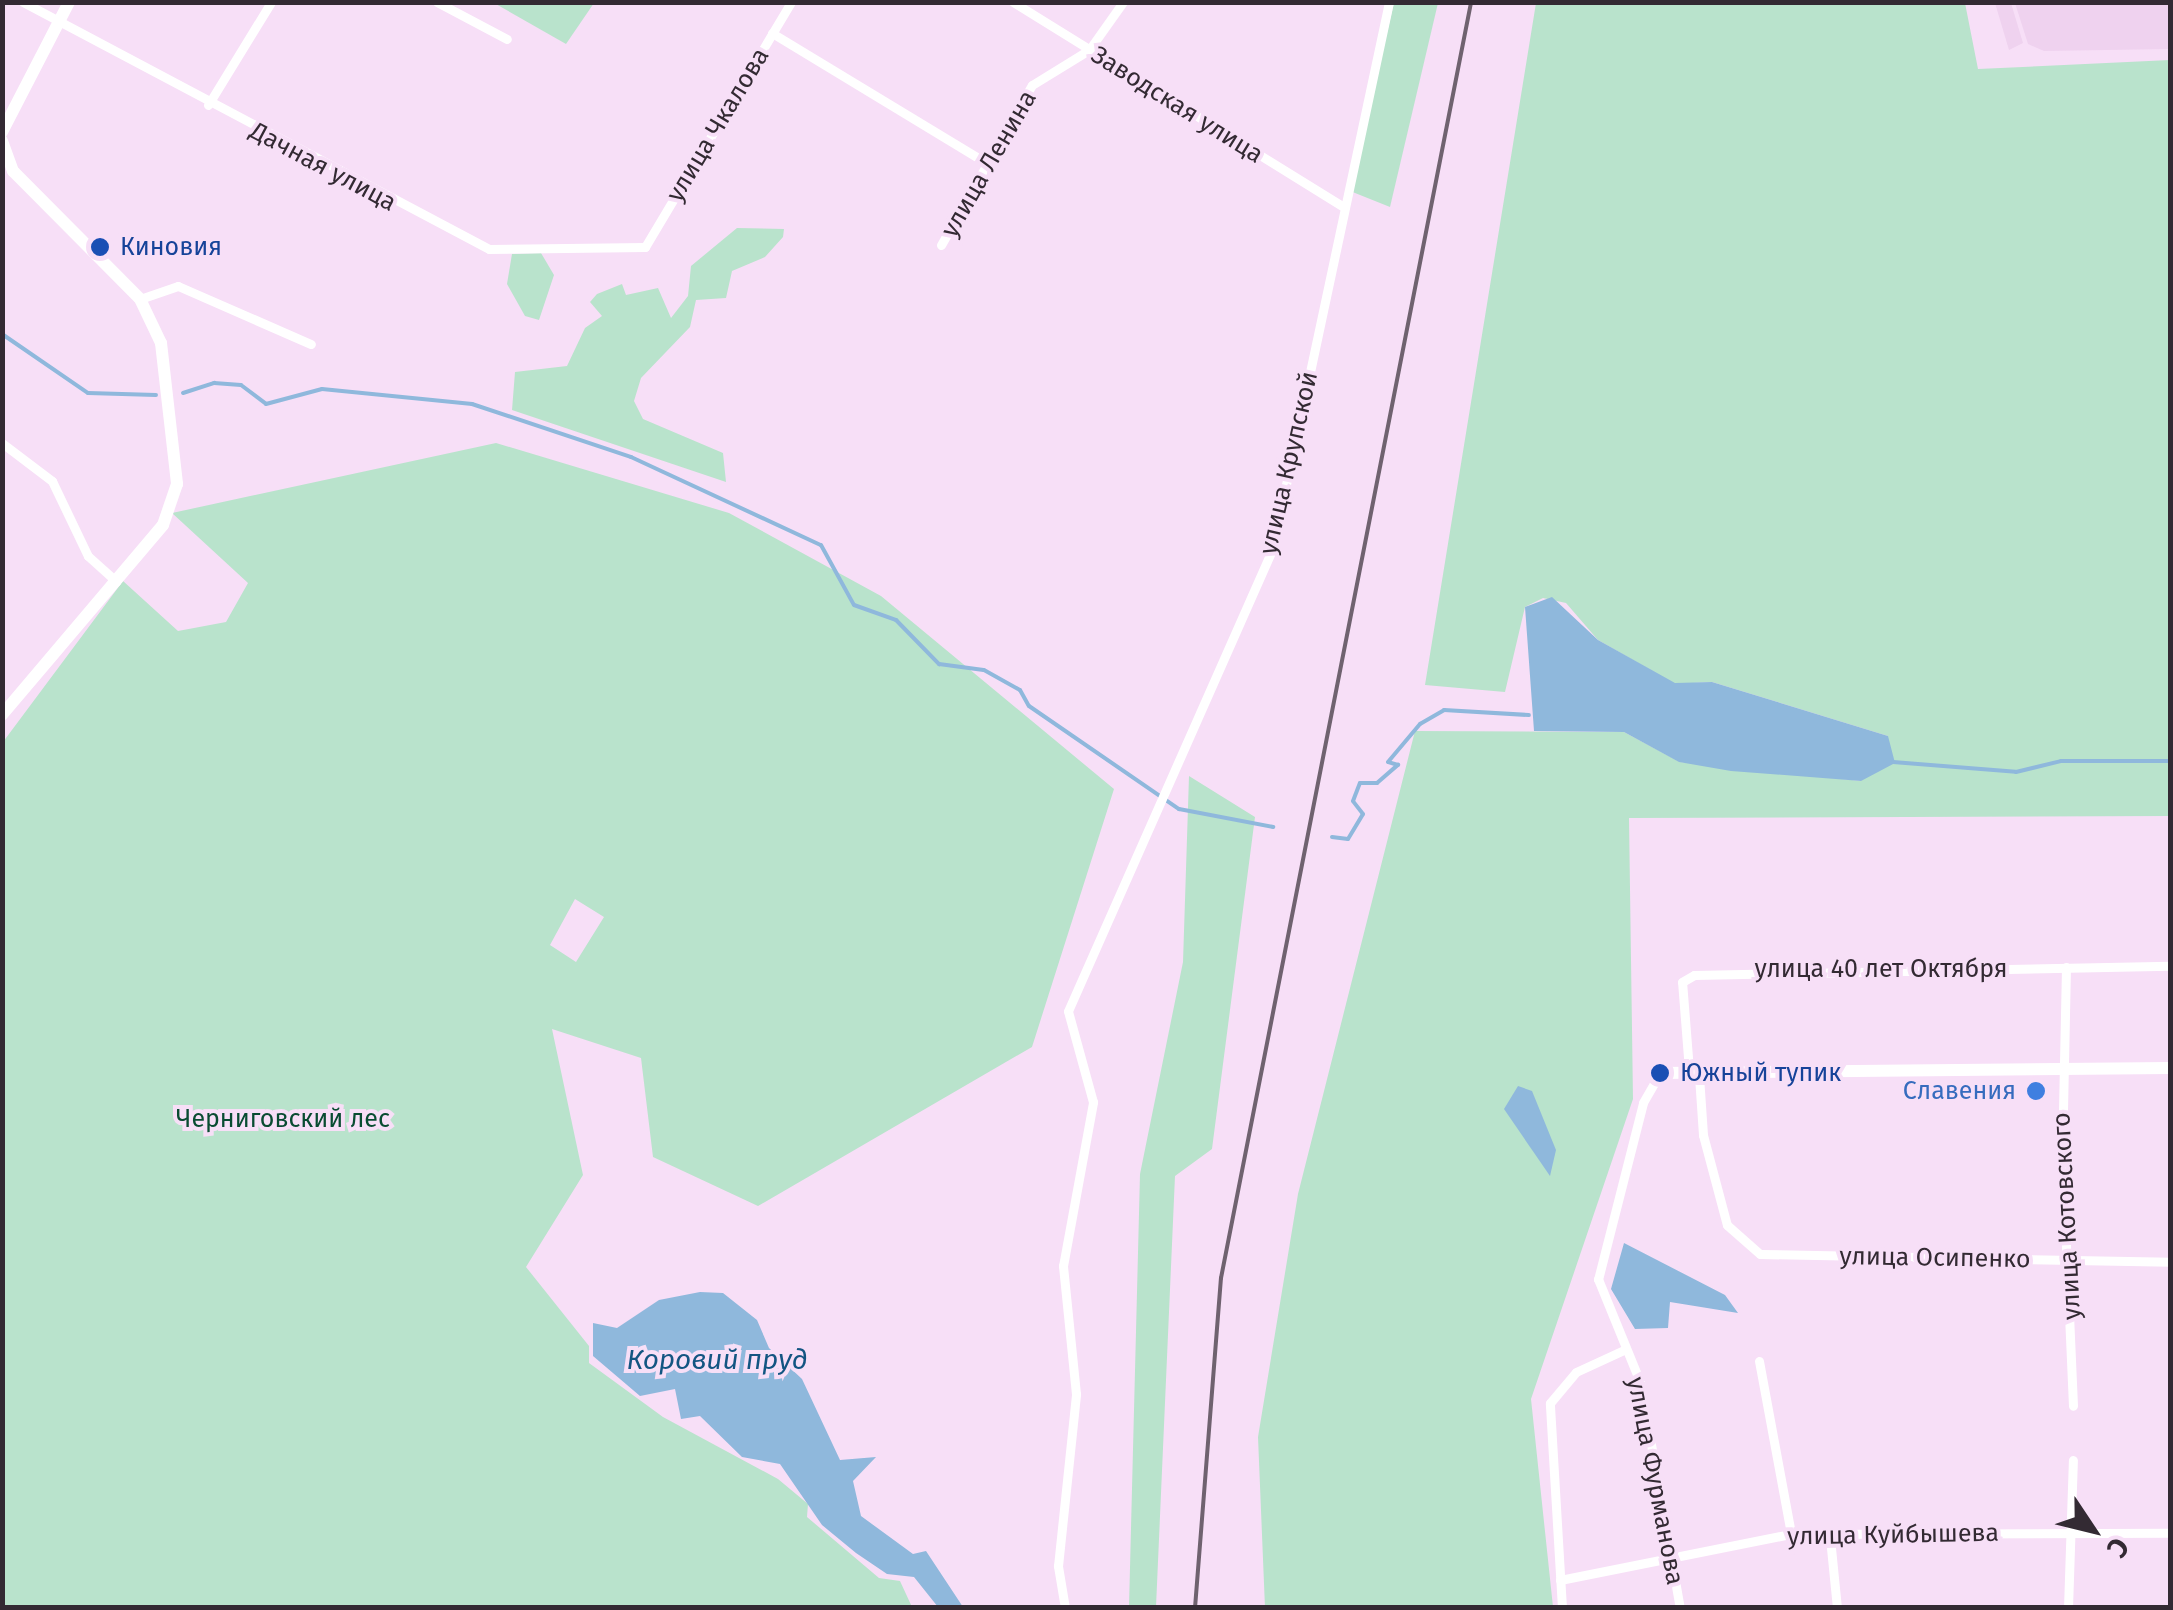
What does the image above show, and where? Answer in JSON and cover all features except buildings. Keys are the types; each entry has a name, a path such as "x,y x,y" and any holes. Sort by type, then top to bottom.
{"street":[{"name":"Дачная улица","path":"23,2 208,105 489,249 645,247"},
{"path":"2,132 69,2"},
{"path":"208,105 271,2"},
{"path":"437,2 507,39"},
{"name":"улица Чкалова","path":"645,247 790,2"},
{"name":"Заводская улица","path":"1012,2 1342,206"},
{"name":"улица Ленина","path":"941,246 1032,85 1089,50 1123,2"},
{"name":"улица Крупской","path":"1065,1608 1058,1566 1076,1394 1063,1266 1093,1102 1068,1010 1219,687 1272,550 1342,206 1389,2"},
{"path":"772,34 988,164"},
{"path":"2,141 13,171 140,299 161,343 178,484 163,525 2,716"},
{"path":"140,299 178,286 311,344"},
{"path":"2,443 52,481 88,556 116,581"},
{"name":"улица 40 лет Октября","path":"1694,1073 1682,982 1694,975 2170,966"},
{"name":"улица Котовского","path":"2066,967 2061,1069 2073,1406"},
{"path":"1660,1073 2170,1068"},
{"name":"улица Фурманова","path":"1660,1073 1643,1103 1598,1279 1640,1382 1680,1608"},
{"name":"улица Осипенко","path":"1694,1073 1703,1135 1727,1225 1760,1254 2170,1262"},
{"path":"1562,1608 1550,1403 1576,1372 1626,1349"},
{"path":"1759,1362 1791,1534"},
{"path":"2068,1608 2073,1460"},
{"name":"улица Куйбышева","path":"1560,1580 1791,1534 1830,1538 2170,1533"},
{"path":"1830,1538 1837,1608"}],"shaded area":[{"path":"1995,3 2011,3 2023,43 2009,50"},
{"path":"2015,3 2170,3 2170,49 2044,51 2028,44"}],"green space":[{"path":"494,3 594,3 566,44"},
{"path":"1394,3 1438,3 1390,207 1350,191"},
{"path":"1536,3 1965,3 1978,69 2170,60 2170,816 1629,818 1633,1099 1531,1399 1553,1607 1265,1608 1258,1437 1298,1194 1415,731 1624,732 1680,762 1861,781 1888,736 1712,682 1675,684 1598,640 1566,603 1543,598 1525,607 1505,692 1425,685"},
{"path":"737,228 784,229 783,237 765,257 732,271 726,298 696,300 690,327 641,378 634,401 643,419 723,453 726,482 512,410 515,372 567,366 585,328 602,316 590,302 597,294 622,284 626,295 658,288 671,318 688,296 691,266"},
{"path":"541,253 554,275 539,320 525,316 507,284 512,254"},
{"name":"Черниговский лес","path":"496,443 729,513 881,596 1114,789 1032,1047 758,1206 653,1157 641,1058 552,1029 583,1175 526,1267 589,1346 589,1363 663,1417 778,1479 808,1504 807,1517 879,1578 900,1581 912,1607 3,1608 3,742 123,581 178,631 226,622 248,583 172,513","holes":["575,899 604,917 576,962 550,945"]},
{"path":"1189,776 1255,817 1212,1149 1175,1176 1156,1607 1129,1607 1140,1174 1183,962"}],"water":[{"path":"1552,597 1598,640 1675,683 1712,682 1888,736 1895,763 1861,781 1731,771 1679,762 1624,732 1534,731 1525,607"},
{"path":"1518,1086 1532,1091 1556,1150 1550,1176 1504,1109"},
{"path":"1624,1243 1725,1295 1738,1313 1670,1302 1668,1328 1635,1329 1611,1289"},
{"name":"Коровий пруд","path":"700,1292 723,1293 757,1320 769,1348 802,1379 840,1460 876,1457 853,1481 861,1516 913,1554 926,1551 963,1607 938,1607 914,1577 887,1574 856,1553 822,1525 780,1464 742,1457 700,1416 681,1419 675,1389 640,1396 593,1356 593,1323 617,1328 659,1300"}],"waterway":[{"path":"2,334 88,393 156,395"},
{"path":"183,393 214,383 241,385 266,404 322,389 472,404 631,457 821,545 854,605 896,620 939,664 984,670 1020,690 1029,706 1179,809 1273,827"},
{"path":"1332,837 1348,839 1363,814 1353,801 1360,783 1377,783 1398,765 1388,762 1420,724 1444,710 1529,715"},
{"path":"1893,762 2016,772 2061,761 2170,761"}],"railway":[{"path":"1195,1608 1221,1278 1471,2"}],"place":[{"name":"Киновия","path":"100,247"},
{"name":"Южный тупик","path":"1660,1073"},
{"name":"Славения","path":"2036,1091"}]}
